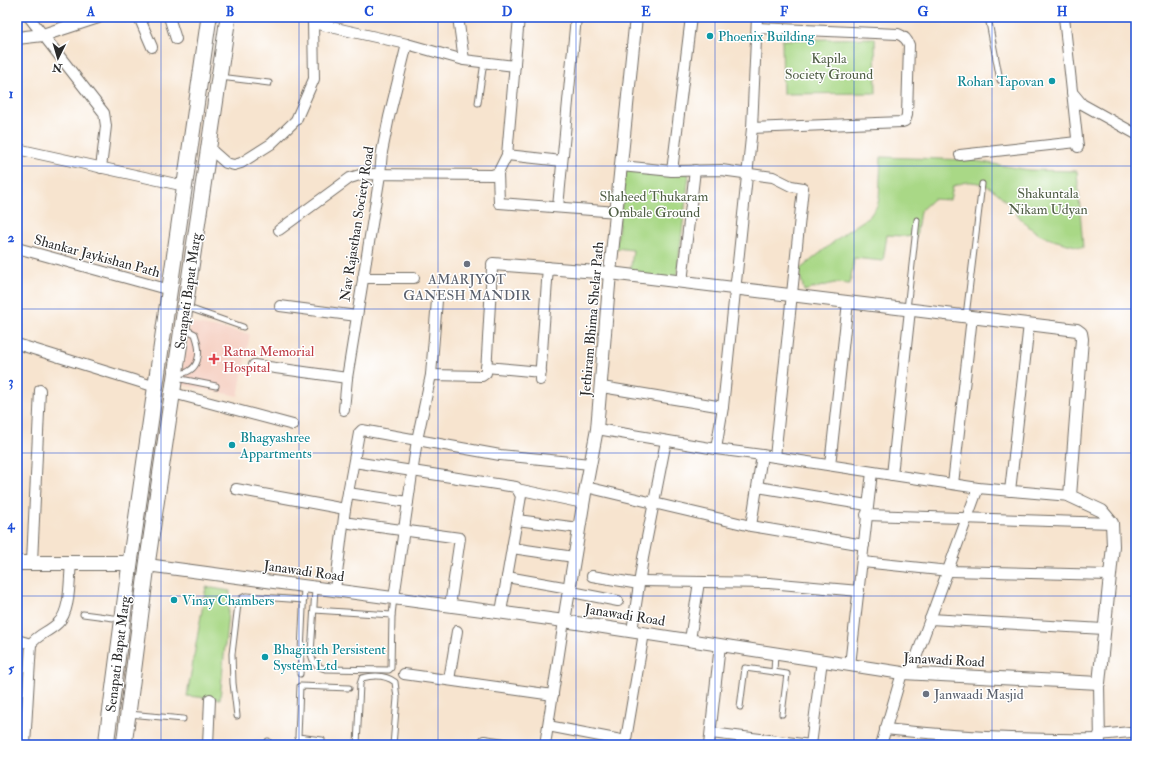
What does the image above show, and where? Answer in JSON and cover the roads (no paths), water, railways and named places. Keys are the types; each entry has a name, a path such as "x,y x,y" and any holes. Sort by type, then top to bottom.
{"main road":[{"name":"Senapati Bapat Marg","path":"106,745 122,619 209,17"},
{"name":"Senapati Bapat Marg","path":"124,745 147,565 228,17"},
{"path":"17,562 130,563 147,565"}],"street":[{"path":"29,17 104,113 106,126 101,168"},
{"path":"139,17 152,47"},
{"path":"169,17 176,39"},
{"path":"458,17 464,60"},
{"path":"519,17 507,155 498,173 499,202 617,212"},
{"path":"558,207 576,17"},
{"name":"Jethiram Bhima Shelar Path","path":"564,621 583,503 597,429 602,387 610,273 636,17"},
{"path":"672,171 691,17"},
{"path":"716,449 723,407 734,289 748,174 758,17"},
{"path":"960,155 1077,144 1064,17"},
{"path":"17,38 43,35 93,18"},
{"path":"209,148 226,163 234,165 241,163 271,144 296,120 314,80 311,20 408,44 464,60 515,66"},
{"path":"752,128 902,122 905,121 907,115 909,45 902,36 898,34 757,28"},
{"name":"Nav Rajasthan Society Road","path":"344,410 347,378 380,175 382,152 389,117 408,44"},
{"path":"1072,92 1082,104 1136,134"},
{"path":"17,149 185,186"},
{"path":"507,155 562,161"},
{"path":"621,166 672,171 721,170 773,177 791,186 803,188 775,457"},
{"path":"682,282 695,170"},
{"path":"279,230 350,178 363,174 492,175 498,173"},
{"name":"Shankar Jaykishan Path","path":"17,248 170,290"},
{"path":"431,375 482,376 486,373 492,268 494,264 497,263 610,273 1077,330 1081,333 1070,496"},
{"path":"486,367 540,376 548,267"},
{"path":"363,278 414,278"},
{"path":"394,598 417,440 431,375 437,300"},
{"path":"830,465 848,302"},
{"path":"280,306 357,316"},
{"path":"892,475 909,310"},
{"path":"953,484 969,317"},
{"path":"1010,491 1029,324"},
{"path":"17,344 156,387"},
{"path":"254,366 347,378"},
{"path":"602,387 723,407"},
{"path":"32,562 40,390"},
{"path":"173,393 293,425"},
{"path":"597,429 716,449 978,488 1070,496 1102,511 1112,523 1112,546 1099,683 1100,740"},
{"path":"335,590 345,509 359,434 362,430 500,455 590,464"},
{"path":"548,726 625,743 638,632 639,583 666,441"},
{"path":"751,526 762,455"},
{"path":"354,462 517,489 583,503"},
{"path":"850,665 863,562 872,472"},
{"path":"586,487 751,526 864,545"},
{"path":"758,487 867,510 966,518 1112,523"},
{"path":"881,745 885,729 906,673 949,571 966,518 978,488"},
{"path":"236,489 345,509"},
{"path":"501,612 521,496 517,489"},
{"path":"348,493 408,502"},
{"path":"517,520 579,528"},
{"path":"350,524 460,538 450,606"},
{"path":"512,548 574,557"},
{"path":"863,562 949,571 1110,575"},
{"path":"25,745 31,644 36,636 57,624 66,615 71,563"},
{"name":"Janawadi Road","path":"147,565 501,612 906,673 1099,683"},
{"path":"592,576 639,583 768,583 859,591"},
{"path":"507,577 569,588 577,593 618,601"},
{"path":"690,640 699,582"},
{"path":"930,619 1104,629"},
{"path":"546,745 564,621"},
{"path":"449,680 457,631"},
{"path":"17,640 31,644"},
{"path":"710,745 720,645"},
{"path":"711,732 811,745 822,660"},
{"path":"404,674 553,695"},
{"path":"208,745 210,699"},
{"path":"885,729 1035,742 1100,740 1130,732"},
{"path":"932,745 934,734"},
{"path":"484,741 511,745"}],"lane":[{"path":"988,17 1000,80"},
{"path":"478,103 484,62"},
{"path":"219,77 269,83"},
{"path":"969,317 982,184"},
{"path":"909,310 917,220"},
{"path":"185,306 243,327"},
{"path":"175,376 216,386"},
{"path":"310,587 314,610 311,654 312,661 325,669 391,668 392,615 394,598"},
{"path":"300,674 304,600 310,587"},
{"path":"237,716 233,683 232,654 238,604 242,598 246,596 304,600"},
{"path":"314,610 392,615"},
{"path":"82,614 122,619"},
{"path":"774,672 775,653"},
{"path":"740,707 745,668 787,674 782,714"},
{"path":"357,745 360,684 362,678 371,676 391,678 395,682 397,698 393,745"},
{"path":"321,745 322,740 298,737 300,686 349,688"},
{"path":"128,714 183,719"}],"place":[{"name":"Phoenix Building","path":"710,36"},
{"name":"Rohan Tapovan","path":"1052,81"},
{"name":"AMARJYOT GANESH MANDIR","path":"467,264"},
{"name":"Ratna Memorial Hospital","path":"214,359"},
{"name":"Bhagyashree Appartments","path":"232,445"},
{"name":"Vinay Chambers","path":"174,600"},
{"name":"Bhagirath Persistent System Ltd","path":"265,657"},
{"name":"Janwaadi Masjid","path":"926,694"}],"park label":[{"name":"Kapila Society Ground","path":"829,66"},
{"name":"Shakuntala Nikam Udyan","path":"1048,202"},
{"name":"Shaheed Thukaram Ombale Ground","path":"654,204"}]}
